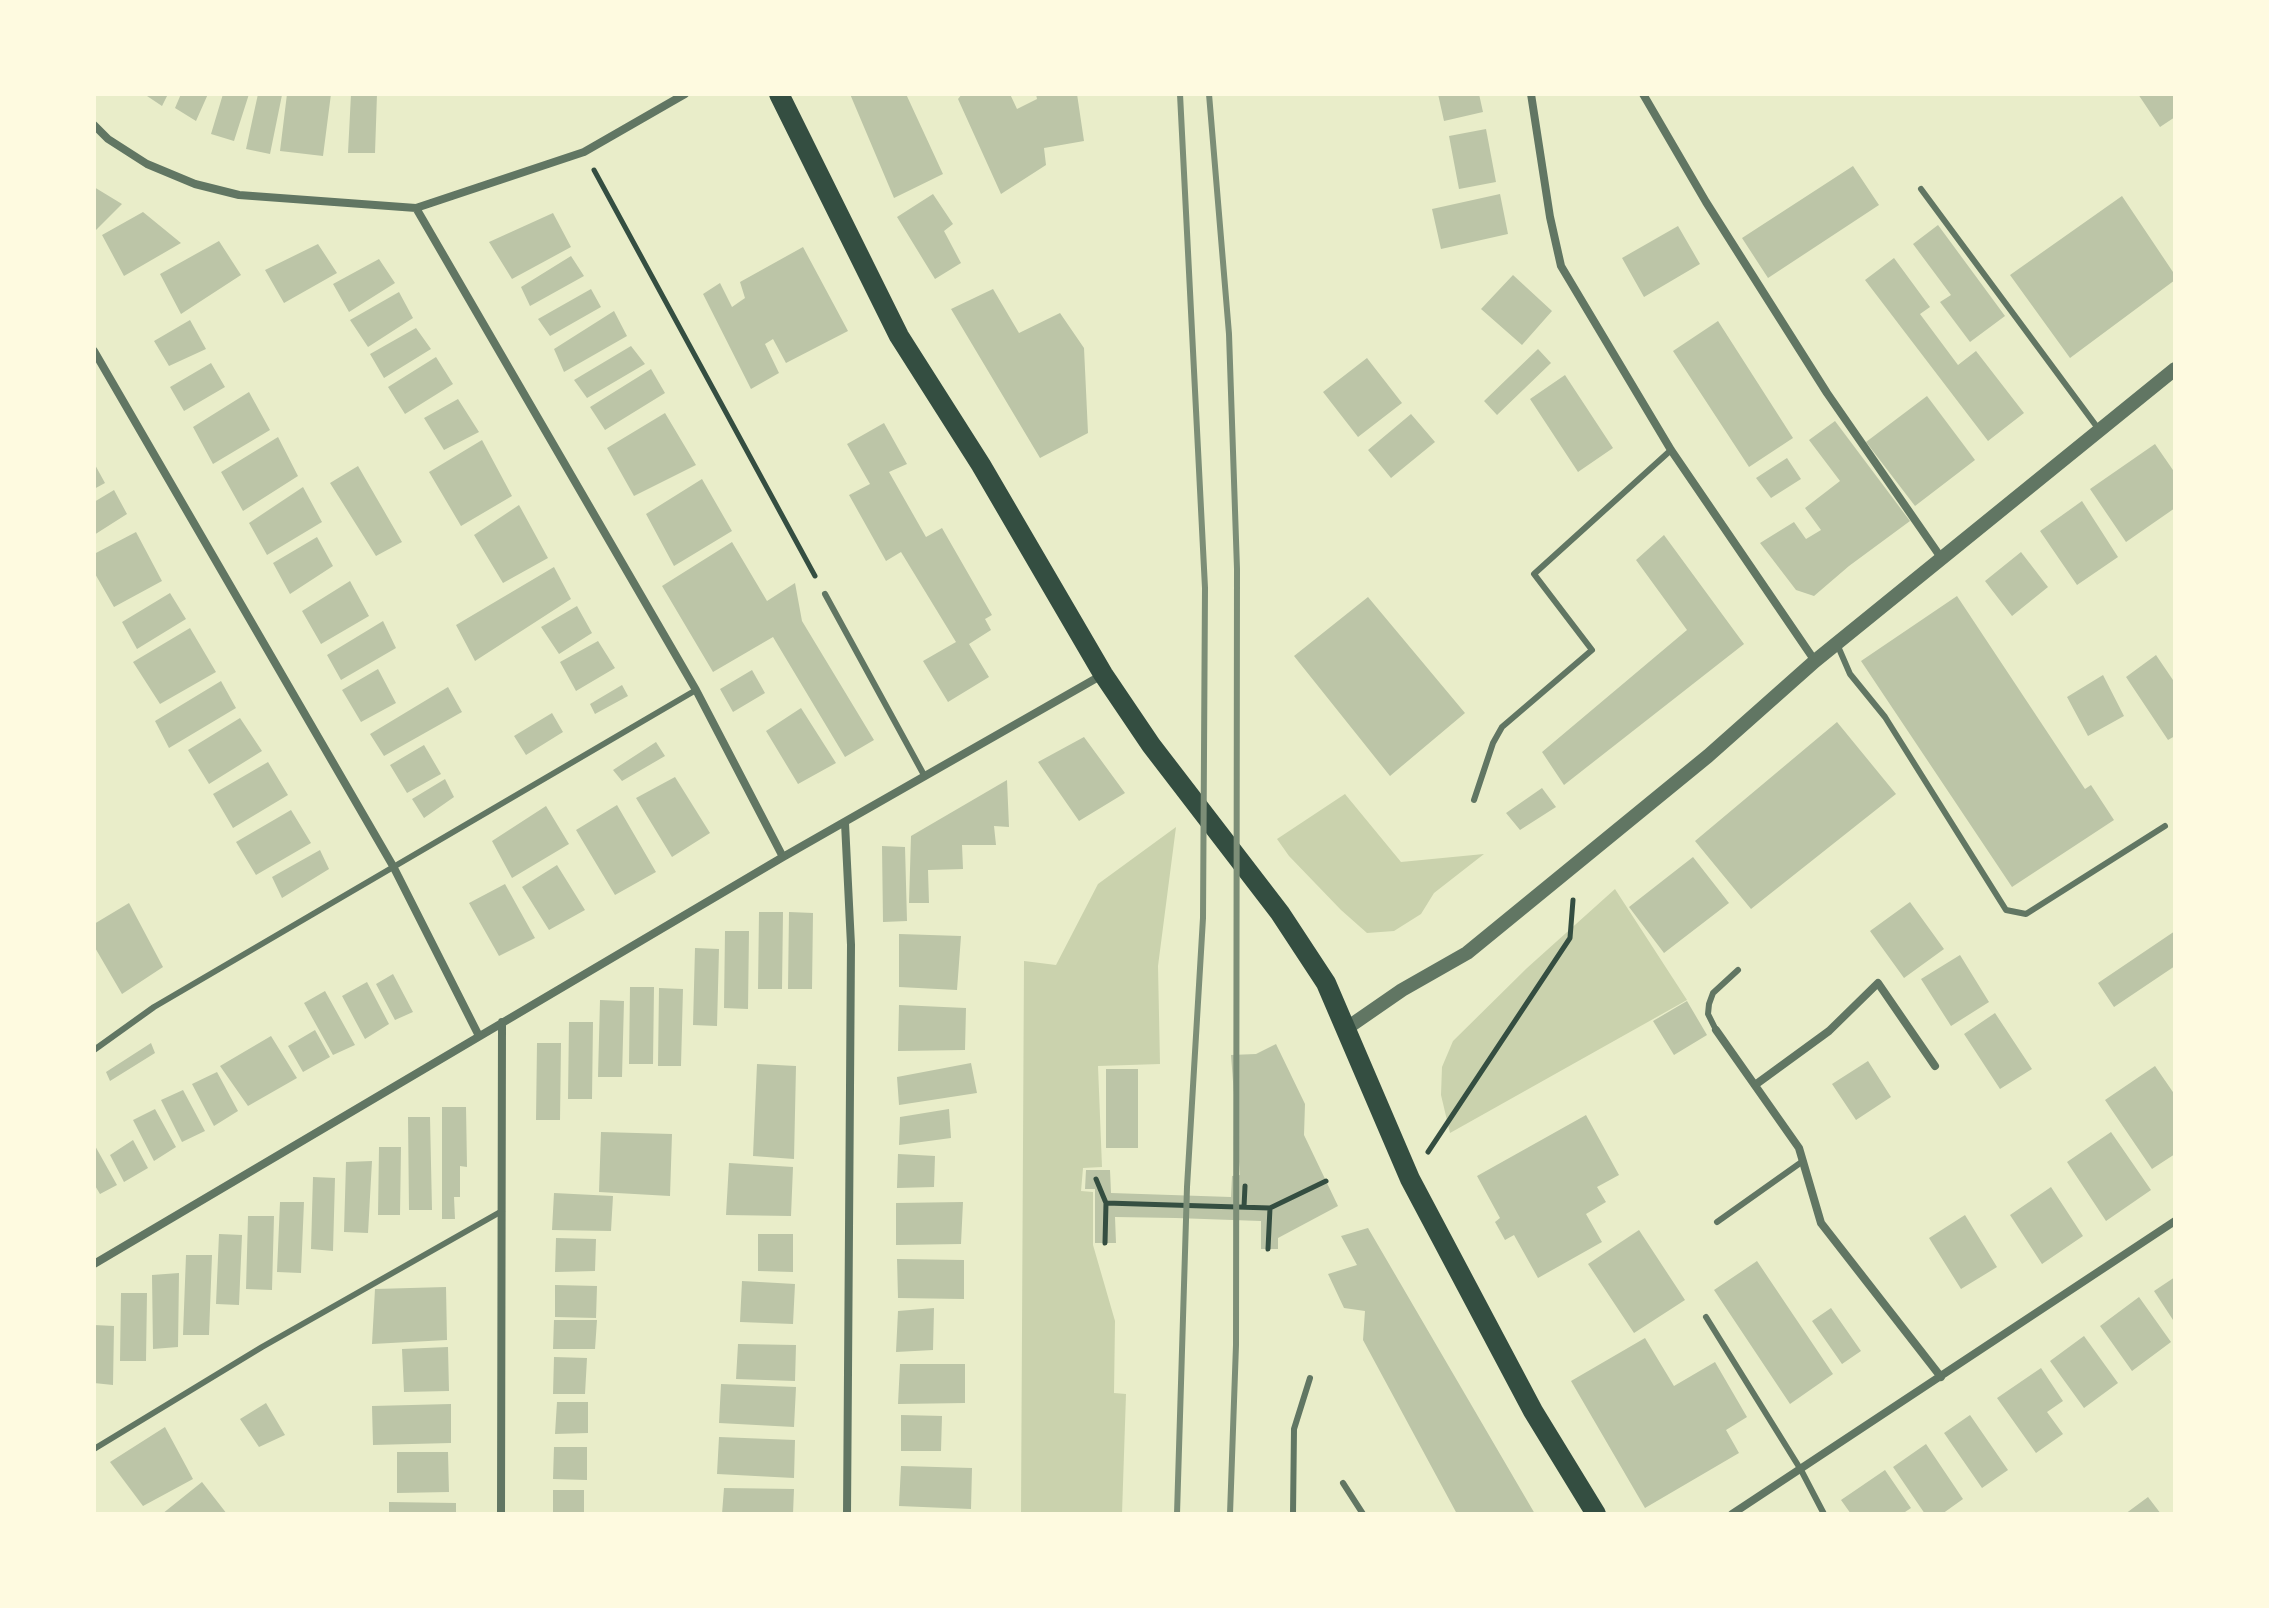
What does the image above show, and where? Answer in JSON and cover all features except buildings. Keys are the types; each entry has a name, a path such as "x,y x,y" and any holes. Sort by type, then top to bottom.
{"main road":[{"path":"779,94 899,336 981,465 1103,674 1151,745 1280,913 1326,983 1410,1179 1533,1411 1596,1514"}],"street":[{"path":"94,125 108,139 147,164 195,184 239,195 416,208 584,152 685,94"},
{"path":"1531,94 1550,217 1561,266 1671,450 1815,661"},
{"path":"1643,94 1706,202 1827,393 1942,559"},
{"path":"416,208 696,690 783,857"},
{"path":"94,351 393,866 479,1036"},
{"path":"1347,1028 1402,990 1467,953 1708,756 1815,661 2173,374"},
{"path":"94,1264 783,857 1103,674"},
{"path":"845,823 851,945 847,1514"},
{"path":"1755,1085 1829,1031 1878,983 1935,1066"},
{"path":"501,1514 502,1022"},
{"path":"1716,1030 1799,1148 1821,1223 1941,1377"},
{"path":"1732,1514 2175,1221"}],"lane":[{"path":"1921,189 2100,431"},
{"path":"1474,800 1493,743 1502,727 1592,650 1534,574 1671,450"},
{"path":"825,594 924,775"},
{"path":"1837,644 1850,674 1885,717 2006,910 2026,914 2165,826"},
{"path":"94,1050 154,1007 696,690"},
{"path":"1716,1030 1708,1014 1713,993 1738,970"},
{"path":"1717,1222 1803,1161"},
{"path":"94,1449 262,1347 502,1211"},
{"path":"1706,1317 1801,1470 1824,1514"},
{"path":"1293,1514 1294,1429 1310,1378"},
{"path":"1343,1483 1363,1514"}],"path":[{"path":"584,152 825,594"},
{"path":"1410,1179 1570,938 1576,864"},
{"path":"1096,1179 1106,1203 1105,1243"},
{"path":"1106,1203 1270,1208 1326,1181"},
{"path":"1244,1207 1245,1186"},
{"path":"1268,1249 1270,1208"}],"green space":[{"path":"1345,794 1401,862 1484,854 1434,893 1421,914 1394,931 1367,933 1289,856 1277,839"},
{"path":"1176,827 1158,966 1160,1064 1098,1066 1102,1167 1083,1168 1081,1191 1093,1192 1093,1245 1115,1321 1114,1393 1126,1394 1122,1514 1021,1514 1024,961 1056,965 1098,884"},
{"path":"1615,889 1687,1000 1450,1133 1441,1095 1442,1067 1453,1041 1527,968"}],"railway":[{"path":"1177,1514 1187,1187 1203,918 1205,588 1180,94"},
{"path":"1209,94 1229,334 1237,569 1236,1345 1230,1514"}]}
